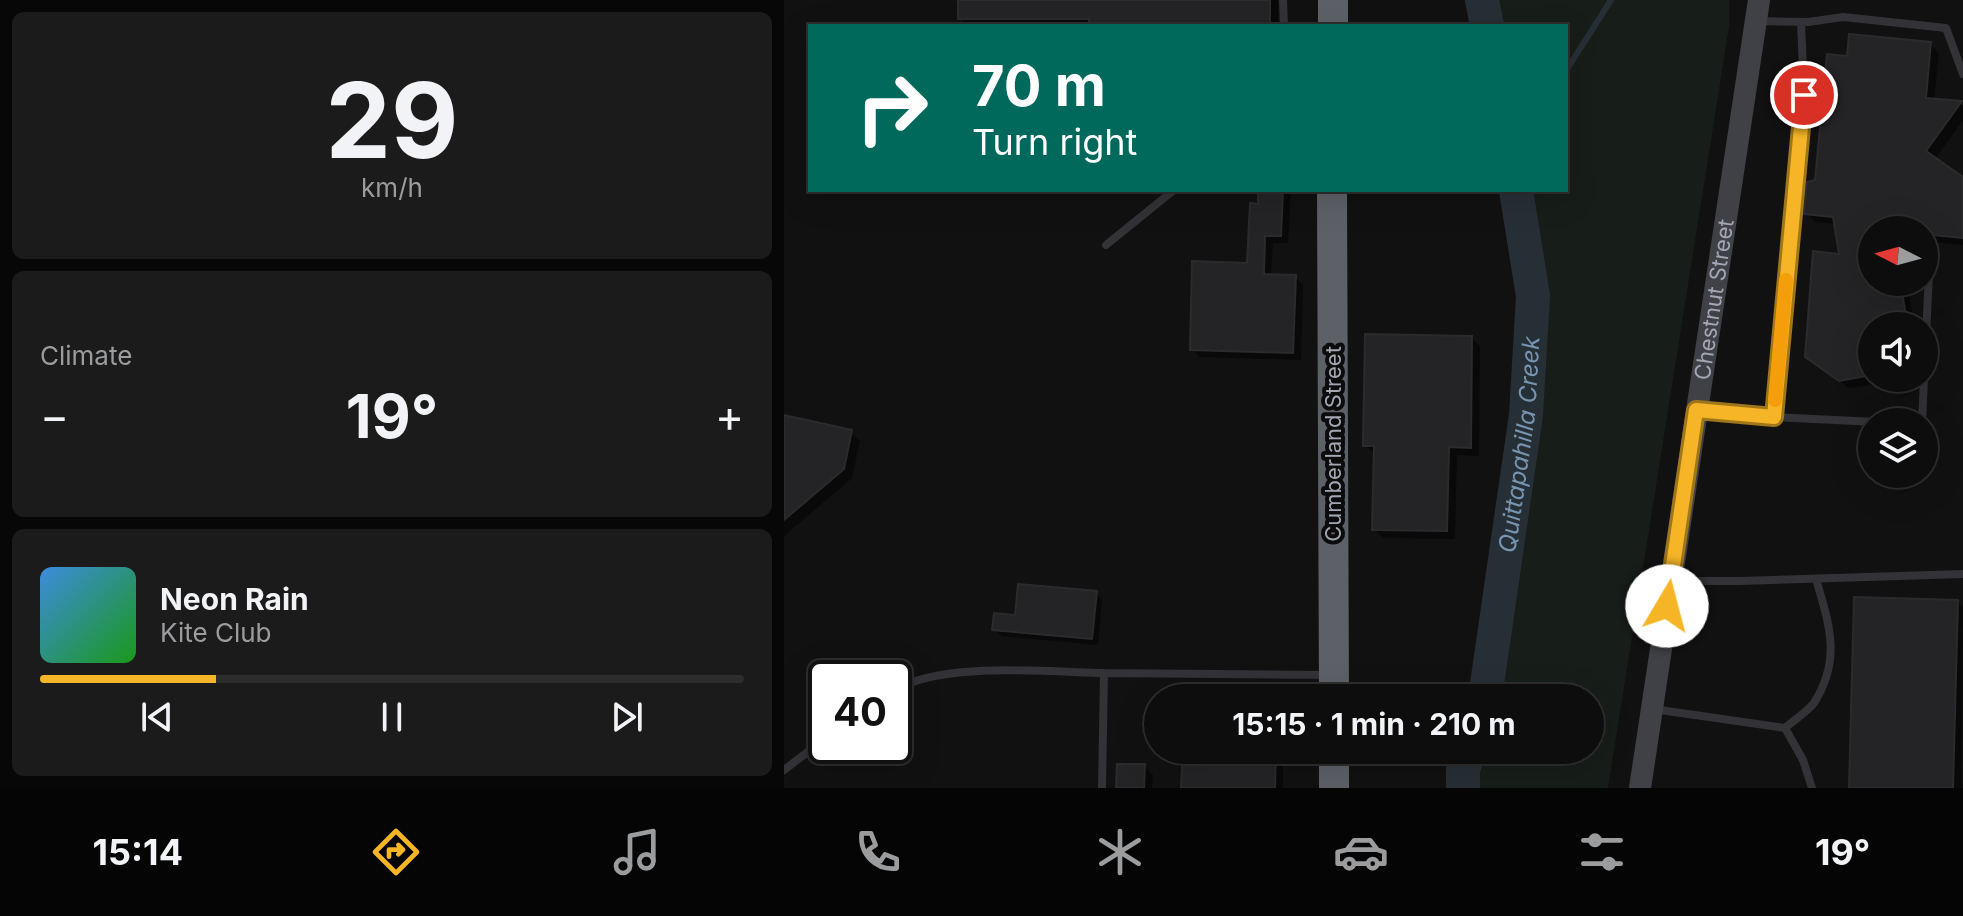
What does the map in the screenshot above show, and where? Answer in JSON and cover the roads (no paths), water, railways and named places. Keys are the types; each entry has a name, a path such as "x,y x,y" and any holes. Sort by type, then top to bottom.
{"highway":[{"path":"1333,0 1333,24"},
{"name":"Cumberland Street","path":"1332,192 1334,684"},
{"path":"1334,764 1334,788"}],"street":[{"name":"Chestnut Street","path":"1640,788 1758,10"}],"lane":[{"path":"1283,0 1284,24"},
{"path":"1758,10 1801,22 1843,17 1946,28 1963,74"},
{"path":"1774,417 1804,95 1801,22"},
{"path":"1106,245 1172,192"},
{"path":"1923,408 1928,296"},
{"path":"1696,410 1858,421"},
{"path":"1671,581 1963,574"},
{"path":"1652,709 1785,728 1812,705 1828,674 1832,631 1816,579"},
{"path":"912,683 929,676 957,672 1104,673 1285,684"},
{"path":"1102,788 1104,673"},
{"path":"1785,728 1803,760 1812,788"},
{"path":"784,770 808,752"}],"waterway":[{"name":"Quittapahilla Creek","path":"1482,0 1487,24"},
{"path":"1568,68 1611,0"},
{"name":"Quittapahilla Creek","path":"1487,684 1526,415 1533,296 1516,192"},
{"name":"Quittapahilla Creek","path":"1463,788 1465,764"}]}
